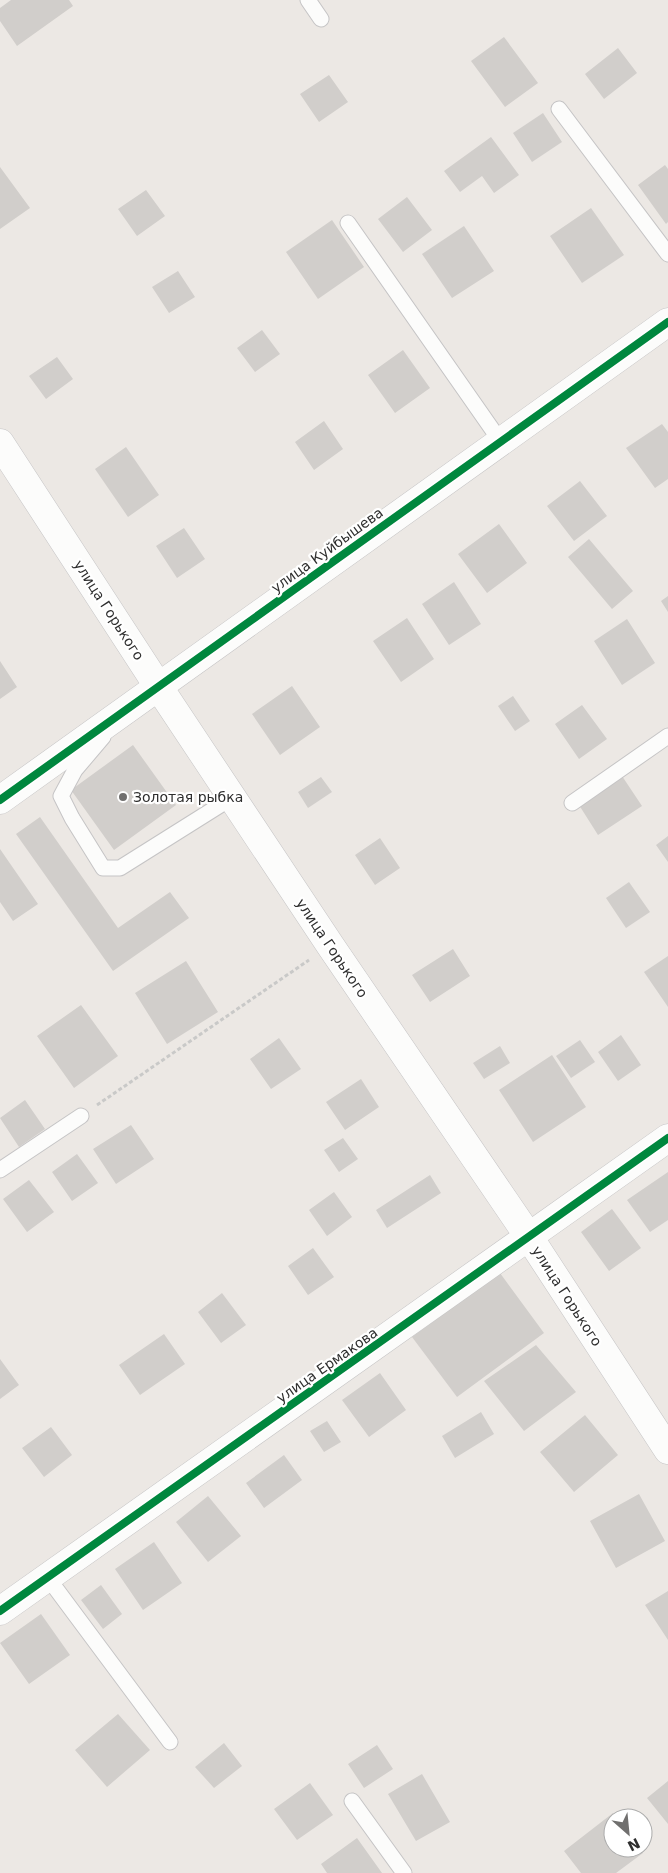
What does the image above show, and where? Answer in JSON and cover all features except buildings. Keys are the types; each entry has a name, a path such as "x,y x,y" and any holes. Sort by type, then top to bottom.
{"street":[{"name":"улица Куйбышева","path":"0,800 668,322"},
{"name":"улица Горького","path":"0,443 330,946 529,1237 668,1450"},
{"name":"улица Ермакова","path":"0,1611 668,1138"}],"lane":[{"path":"308,0 321,19"},
{"path":"560,109 668,254"},
{"path":"348,223 501,442"},
{"path":"129,707 75,770 61,796 72,818 103,868 120,868 233,797"},
{"path":"572,803 668,736"},
{"path":"0,1170 81,1116"},
{"path":"48,1578 170,1742"},
{"path":"352,1801 404,1873"}],"path":[{"path":"81,1116 330,946"}],"cycle path":[{"path":"0,800 668,322"},
{"path":"0,1611 668,1138"}],"place":[{"name":"Золотая рыбка","path":"123,797"}]}
